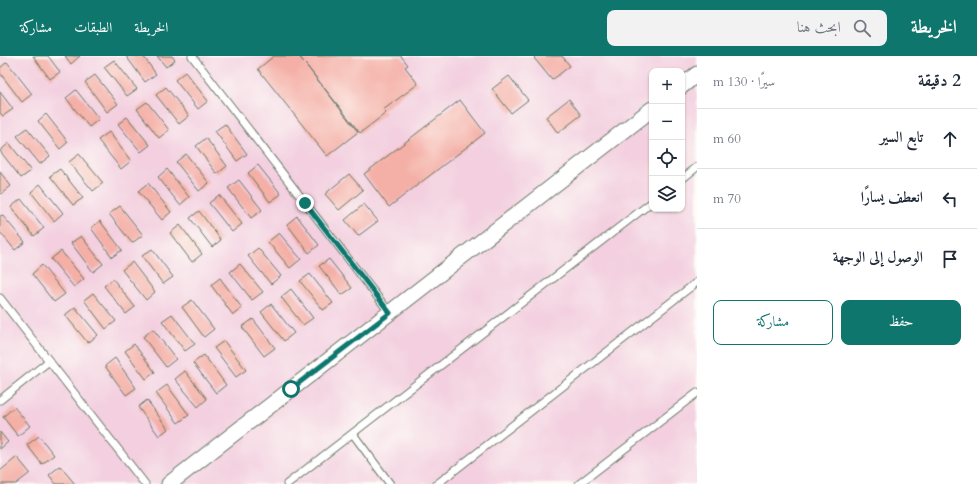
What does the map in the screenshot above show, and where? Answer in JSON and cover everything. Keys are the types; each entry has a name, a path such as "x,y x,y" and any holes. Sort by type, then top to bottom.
{"street":[{"path":"685,84 697,74"},
{"path":"169,484 649,111"}],"lane":[{"path":"192,56 390,313"},
{"path":"685,177 697,167"},
{"path":"287,484 649,204"},
{"path":"437,484 697,282"},
{"path":"0,298 145,484"},
{"path":"0,400 49,361"},
{"path":"580,484 697,393"},
{"path":"352,434 390,484"}],"shaded area":[{"path":"0,56 697,56 697,484 0,484"}],"building":[{"path":"33,56 48,56 60,72 50,79"},
{"path":"65,56 80,56 71,64"},
{"path":"126,56 143,56 156,74 145,82"},
{"path":"157,56 172,56 175,60 166,67"},
{"path":"274,56 299,56 358,132 327,156 258,69"},
{"path":"299,56 401,56 408,65 405,67 418,84 383,110 386,113 360,133"},
{"path":"536,56 562,56 570,66 552,80 534,58"},
{"path":"114,60 137,89 127,96 104,67"},
{"path":"7,62 32,94 22,102 0,73 0,68"},
{"path":"185,72 208,101 198,109 175,80"},
{"path":"95,75 118,104 107,112 85,82"},
{"path":"509,76 528,100 511,113 492,89"},
{"path":"166,87 189,116 179,124 156,95"},
{"path":"76,90 99,119 89,127 66,98"},
{"path":"0,92 13,109 3,116 0,113"},
{"path":"569,99 581,115 558,133 546,117"},
{"path":"460,100 485,133 389,207 364,174"},
{"path":"147,102 169,130 159,138 137,109"},
{"path":"46,114 68,142 60,149 38,121"},
{"path":"127,117 150,145 141,152 118,124"},
{"path":"225,124 247,154 237,161 215,131"},
{"path":"27,128 50,156 40,164 17,136"},
{"path":"109,132 131,161 121,169 98,140"},
{"path":"206,138 227,166 217,174 196,146"},
{"path":"9,143 31,171 21,178 0,151"},
{"path":"79,154 103,183 93,191 69,162"},
{"path":"186,154 209,183 199,191 176,162"},
{"path":"258,165 281,194 270,202 248,173"},
{"path":"60,169 83,198 73,205 50,176"},
{"path":"167,169 189,197 180,205 158,177"},
{"path":"0,172 11,186 1,194 0,193"},
{"path":"349,174 363,190 339,210 325,194"},
{"path":"239,180 262,210 251,218 228,188"},
{"path":"148,183 171,212 162,220 138,191"},
{"path":"40,184 63,213 54,221 31,192"},
{"path":"219,195 242,224 232,232 209,203"},
{"path":"21,199 44,228 34,236 11,207"},
{"path":"364,204 378,221 358,236 345,220"},
{"path":"120,206 143,235 132,243 109,214"},
{"path":"199,211 221,240 212,247 190,218"},
{"path":"2,215 25,242 15,250 0,232 0,216"},
{"path":"297,216 319,245 309,253 287,224"},
{"path":"100,221 122,250 112,257 91,228"},
{"path":"180,225 202,254 192,262 170,233"},
{"path":"279,233 301,259 290,268 268,242"},
{"path":"81,236 103,264 93,272 71,243"},
{"path":"258,248 281,276 271,284 248,256"},
{"path":"152,249 173,277 163,284 142,256"},
{"path":"61,251 84,279 74,287 51,259"},
{"path":"329,259 352,288 342,295 319,266"},
{"path":"132,262 155,292 146,300 122,270"},
{"path":"240,264 263,292 252,300 230,272"},
{"path":"42,265 65,294 54,302 32,274"},
{"path":"310,274 333,303 323,310 300,281"},
{"path":"220,278 242,308 233,315 211,285"},
{"path":"113,279 135,307 126,314 104,286"},
{"path":"291,289 313,318 303,325 281,297"},
{"path":"93,293 116,321 106,329 84,300"},
{"path":"192,300 214,329 204,337 182,307"},
{"path":"271,304 294,333 284,341 261,312"},
{"path":"75,307 98,335 88,343 65,315"},
{"path":"172,314 195,344 185,351 162,321"},
{"path":"253,319 275,348 264,356 242,327"},
{"path":"153,329 176,359 166,367 143,337"},
{"path":"224,341 246,370 236,377 214,348"},
{"path":"134,344 155,372 146,379 125,351"},
{"path":"204,355 226,385 216,393 193,363"},
{"path":"115,358 136,388 126,395 105,366"},
{"path":"185,371 207,399 198,407 175,379"},
{"path":"167,385 189,415 178,423 156,393"},
{"path":"147,400 168,429 159,436 138,407"},
{"path":"14,407 30,426 18,436 3,417"},
{"path":"0,432 8,442 0,449"},
{"path":"39,436 54,455 42,464 27,445"},
{"path":"17,457 30,473 16,484 0,484 0,471"},
{"path":"60,466 75,484 56,484 49,475"}],"route":[{"path":"291,389 390,313 305,203"}]}
